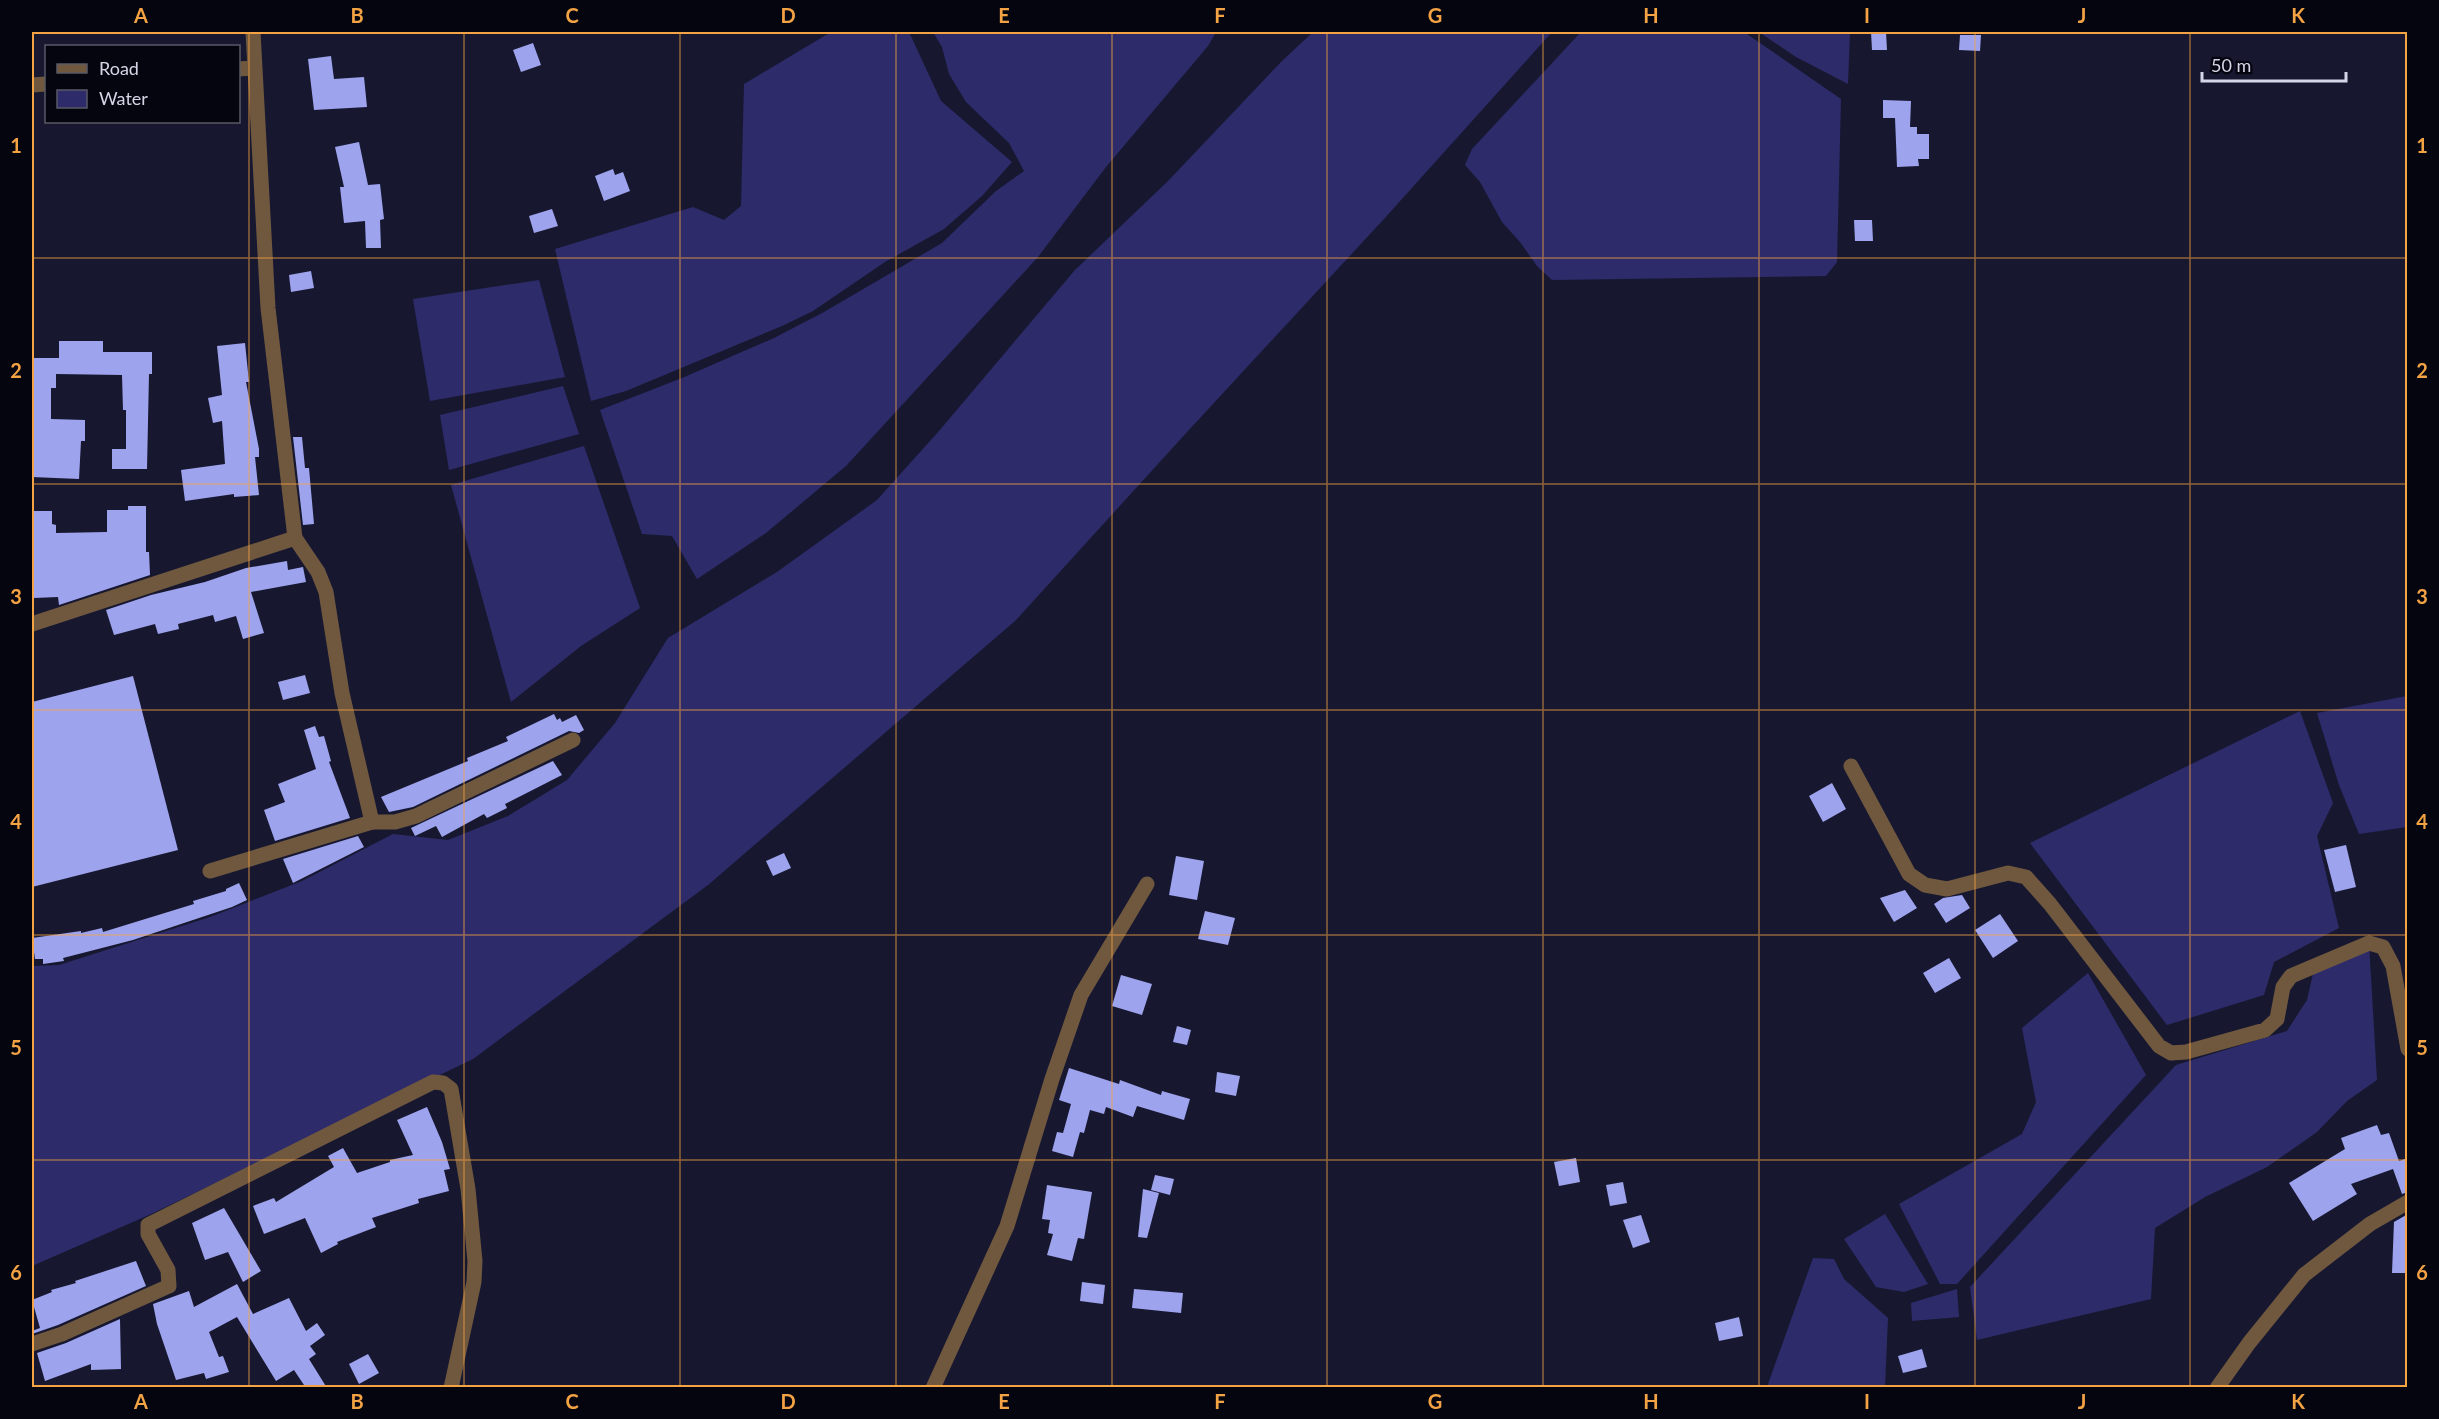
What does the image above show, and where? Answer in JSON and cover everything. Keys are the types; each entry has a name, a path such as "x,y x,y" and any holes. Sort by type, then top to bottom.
{"street":[{"path":"253,32 268,308 295,538 318,572 326,592 342,693 372,822"},
{"path":"240,69 254,68"},
{"path":"32,624 295,538"},
{"path":"210,871 372,822 395,822 416,816 573,740"},
{"path":"1851,766 1909,874 1925,885 1947,889 2008,873 2026,877 2050,904 2159,1046 2171,1053 2186,1052 2265,1030 2277,1019 2283,987 2291,976 2369,943 2383,947 2393,966 2408,1048"},
{"path":"933,1388 1007,1226 1052,1079 1081,995 1147,884"},
{"path":"32,1344 62,1334 169,1286 168,1270 148,1234 147,1225 433,1082 443,1083 451,1089 468,1189 475,1261 474,1282 451,1388"},
{"path":"2217,1388 2249,1343 2304,1275 2370,1224 2408,1202"}],"water":[{"path":"831,32 909,32 941,101 1012,162 982,196 944,229 885,262 813,311 626,391 591,401 555,249 693,207 724,220 741,206 744,84"},
{"path":"933,32 1216,32 1208,46 1106,167 1038,257 846,466 766,533 697,579 672,536 642,534 600,410 774,338 824,312 942,243 996,191 1024,171 1009,143 966,102 949,74 942,47"},
{"path":"1313,32 1552,32 1015,621 708,885 473,1059 149,1215 32,1266 32,966 59,965 210,917 302,881 393,834 448,840 508,816 567,780 615,723 668,638 777,572 877,500 939,431 1075,270 1168,181 1281,62"},
{"path":"1581,32 1744,32 1841,99 1837,262 1826,276 1552,280 1537,266 1502,222 1480,182 1465,165 1472,149"},
{"path":"1759,32 1850,32 1848,84 1796,57"},
{"path":"539,280 565,377 430,401 413,299"},
{"path":"563,386 579,434 449,470 440,415"},
{"path":"584,446 640,608 581,646 511,702 451,485"},
{"path":"2407,696 2407,827 2359,834 2339,785 2317,713"},
{"path":"2300,711 2333,803 2317,836 2339,928 2274,962 2264,995 2167,1025 2030,843"},
{"path":"2369,943 2377,1080 2347,1101 2317,1132 2267,1167 2205,1197 2155,1228 2151,1299 1977,1340 1970,1287 2176,1065 2287,1031 2307,1000 2315,965"},
{"path":"2088,973 2146,1075 1957,1284 1940,1284 1899,1204 2022,1134 2036,1102 2022,1028"},
{"path":"1885,1214 1928,1284 1904,1292 1876,1287 1844,1239"},
{"path":"1813,1258 1834,1259 1844,1279 1888,1318 1885,1387 1767,1387"},
{"path":"1957,1289 1959,1317 1912,1321 1911,1303"}],"building":[{"path":"1871,32 1886,32 1887,50 1872,50"},
{"path":"1960,35 1981,35 1980,51 1959,50"},
{"path":"533,43 541,65 521,72 513,50"},
{"path":"331,56 334,79 364,77 367,107 314,110 308,59"},
{"path":"1883,100 1911,101 1910,127 1917,127 1917,134 1929,134 1929,159 1918,159 1919,166 1897,167 1895,118 1883,118"},
{"path":"359,142 368,185 380,184 384,219 380,220 381,248 366,248 365,221 344,223 340,187 344,187 335,147"},
{"path":"613,169 615,175 623,172 630,191 604,201 595,176"},
{"path":"552,209 558,226 534,233 529,216"},
{"path":"1854,220 1872,220 1873,241 1855,241"},
{"path":"311,271 314,288 291,292 289,275"},
{"path":"59,341 103,341 103,352 152,352 152,374 149,374 147,469 112,469 112,449 126,449 126,410 123,410 122,375 56,374 56,388 51,388 51,419 85,420 85,441 81,441 79,479 32,477 32,358 59,358"},
{"path":"245,343 249,382 246,382 259,449 259,457 255,457 259,495 234,497 234,494 185,501 181,470 225,464 222,421 213,423 208,398 222,395 217,346"},
{"path":"293,437 302,437 305,468 309,468 314,524 303,525"},
{"path":"128,506 146,506 146,552 149,552 150,575 59,605 58,597 34,598 32,511 52,511 52,524 56,525 56,533 107,532 107,510 128,510"},
{"path":"287,561 288,570 303,567 306,582 251,592 264,633 243,639 236,616 215,622 213,615 178,624 179,629 158,634 155,624 114,635 106,610 246,568"},
{"path":"305,675 310,693 283,700 278,682"},
{"path":"133,676 178,850 32,887 32,702"},
{"path":"554,714 557,720 560,718 562,722 576,715 584,730 579,733 569,731 413,807 389,812 381,797 468,761 467,758 508,741 506,737"},
{"path":"315,726 319,737 324,736 331,761 329,762 350,818 275,841 264,810 285,802 278,784 316,769 304,730"},
{"path":"553,761 562,775 505,804 507,808 487,818 484,814 442,837 436,826 415,836 411,828"},
{"path":"1832,783 1846,809 1823,822 1809,796"},
{"path":"358,836 364,847 293,883 283,859"},
{"path":"2346,845 2356,887 2335,892 2324,850"},
{"path":"784,853 791,868 773,876 766,861"},
{"path":"1176,856 1204,861 1197,900 1169,895"},
{"path":"239,883 247,900 232,907 133,940 63,958 64,961 43,964 43,959 35,959 32,938 81,931 81,933 102,928 103,932 194,904 193,901 226,891"},
{"path":"1905,890 1917,908 1894,922 1880,898"},
{"path":"1962,895 1970,908 1946,923 1934,904 1943,898"},
{"path":"1205,911 1235,918 1228,945 1198,939"},
{"path":"2000,914 2018,941 1993,958 1975,930"},
{"path":"1949,958 1961,978 1935,993 1923,973"},
{"path":"1121,975 1152,984 1142,1015 1112,1006"},
{"path":"1177,1026 1191,1030 1187,1045 1173,1042"},
{"path":"1069,1068 1119,1084 1120,1080 1161,1095 1162,1091 1190,1099 1184,1120 1137,1106 1133,1117 1106,1107 1104,1114 1090,1110 1084,1133 1080,1132 1073,1157 1052,1151 1057,1132 1063,1133 1071,1104 1059,1100"},
{"path":"1217,1072 1240,1076 1236,1096 1215,1092"},
{"path":"427,1107 442,1142 450,1169 444,1170 449,1191 418,1199 419,1203 372,1218 376,1227 337,1242 338,1244 321,1253 305,1218 264,1234 253,1206 274,1198 276,1202 334,1167 328,1156 343,1148 357,1173 390,1162 390,1160 413,1155 397,1120"},
{"path":"2377,1125 2381,1135 2389,1133 2399,1161 2408,1158 2408,1192 2402,1194 2393,1169 2351,1184 2357,1194 2313,1221 2289,1183 2345,1149 2341,1138"},
{"path":"1576,1158 1580,1182 1559,1186 1554,1162"},
{"path":"1155,1175 1174,1179 1170,1195 1151,1190"},
{"path":"1623,1182 1627,1203 1610,1206 1606,1185"},
{"path":"1047,1185 1092,1192 1084,1239 1078,1238 1072,1261 1047,1255 1053,1234 1048,1233 1050,1220 1042,1219"},
{"path":"1143,1189 1159,1193 1147,1238 1138,1237"},
{"path":"224,1208 261,1271 243,1282 228,1252 205,1260 192,1223"},
{"path":"2408,1214 2408,1273 2392,1273 2394,1222"},
{"path":"1641,1215 1650,1242 1633,1248 1623,1220"},
{"path":"136,1261 146,1286 32,1334 32,1331 40,1328 32,1300 52,1292 51,1290 76,1283 75,1281"},
{"path":"1082,1282 1105,1285 1103,1304 1080,1301"},
{"path":"237,1284 253,1314 289,1298 306,1331 317,1323 325,1335 310,1346 316,1354 309,1359 327,1388 306,1388 294,1370 276,1381 237,1317 209,1332 219,1357 223,1356 229,1372 206,1379 204,1373 176,1380 157,1324 153,1304 189,1291 194,1307"},
{"path":"1134,1289 1183,1293 1181,1313 1132,1308"},
{"path":"1739,1317 1743,1336 1719,1341 1715,1323"},
{"path":"120,1319 121,1369 91,1370 91,1364 45,1381 37,1353"},
{"path":"1922,1349 1927,1367 1903,1373 1898,1356"},
{"path":"368,1354 379,1373 359,1384 349,1364"}]}
